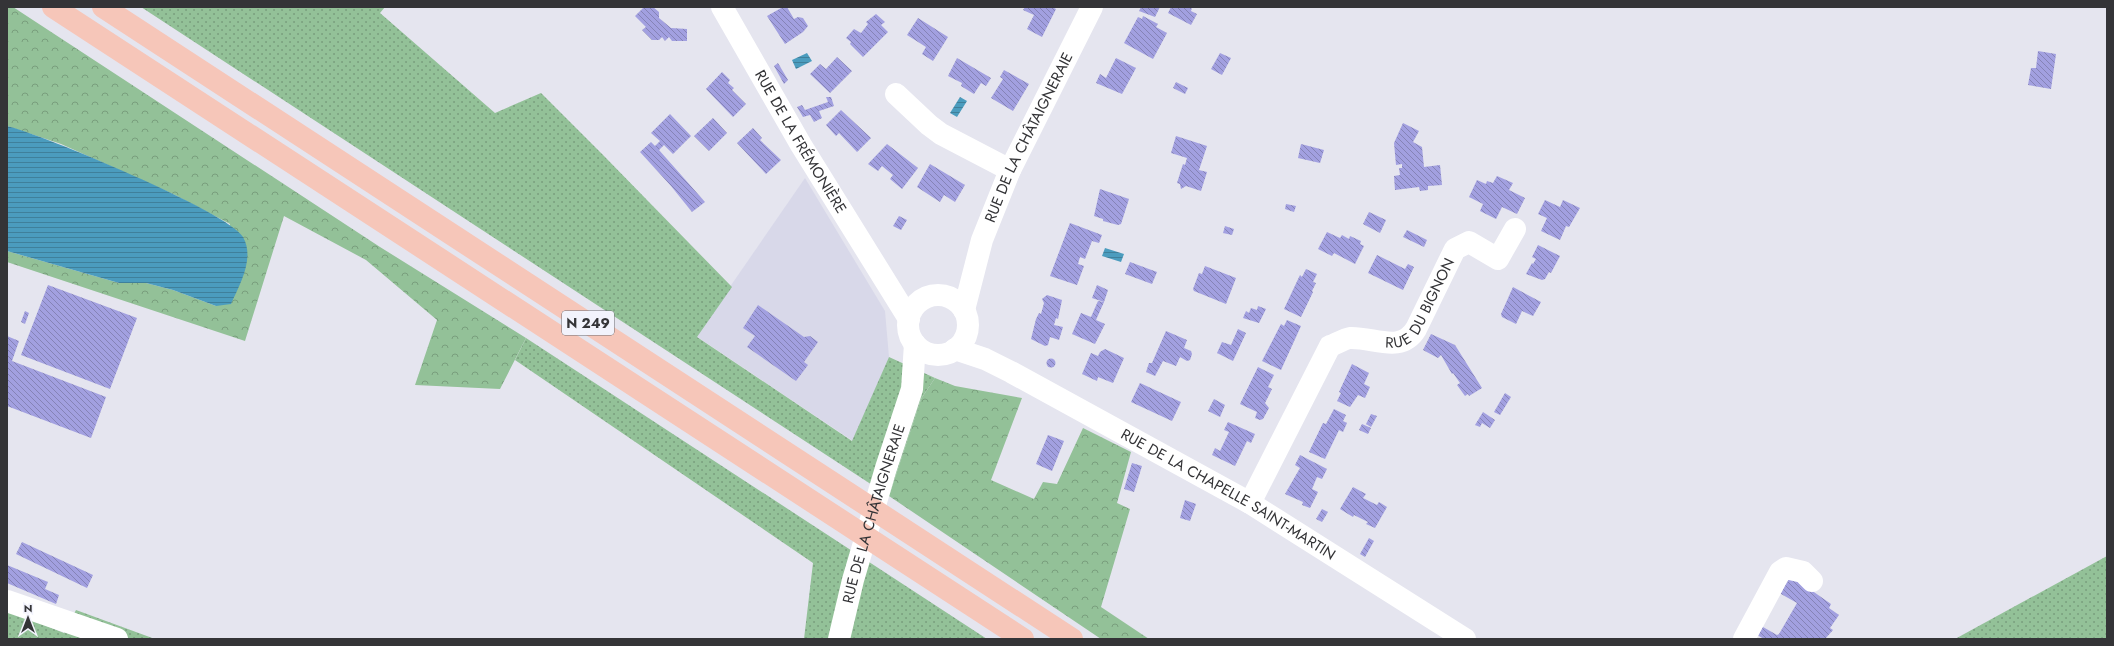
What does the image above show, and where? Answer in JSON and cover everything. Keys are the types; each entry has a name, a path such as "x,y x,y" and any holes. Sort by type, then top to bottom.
{"highway":[{"name":"N 249","path":"53,7 1023,639"},
{"name":"N 249","path":"103,7 1072,639"}],"street":[{"name":"RUE DE LA FRÉMONIÈRE","path":"722,7 801,145 909,319"},
{"name":"RUE DE LA CHÂTAIGNERAIE","path":"912,389 947,352 966,336 966,319 973,272 982,240 1010,170 1092,7"},
{"path":"896,94 929,126 941,134 1010,170"},
{"name":"RUE DU BIGNON","path":"1250,503 1330,346 1352,330 1388,342 1404,341 1412,336 1455,250 1469,242 1498,268 1515,229"},
{"path":"909,319 918,303 936,297 973,272"},
{"name":"RUE DE LA FRÉMONIÈRE","path":"883,275 910,291 936,297"},
{"path":"936,297 959,304 985,359"},
{"name":"RUE DE LA CHÂTAIGNERAIE","path":"839,639 853,580 886,468 912,389 915,344 910,332 909,319"},
{"path":"915,344 931,354 947,352"},
{"name":"RUE DE LA CHAPELLE SAINT-MARTIN","path":"947,352 985,359 1250,503 1465,639"},
{"path":"1744,639 1780,572 1786,568 1803,572 1812,581"},
{"path":"7,601 117,639"}],"shaded area":[{"path":"805,178 885,311 889,357 853,441 696,336"}],"green space":[{"path":"7,7 13,7 380,247 526,338 500,389 415,385 437,320 366,260 284,216 245,341 7,262 7,251 119,283 146,283 173,290 216,306 230,224 175,195 61,144 7,126"},
{"path":"141,7 385,7 380,13 495,113 541,93 732,287 697,337 852,441 889,357 935,378 921,399 889,496"},
{"path":"526,338 987,639 804,639 813,563 515,360"},
{"path":"935,378 955,386 1022,398 991,480 1034,499 1043,482 1057,484 1083,428 1131,452 1117,503 1130,509 1101,607 1149,639 1101,639 889,496 921,399"},
{"path":"2107,556 2107,639 1955,639"},
{"path":"7,610 64,633 76,610 155,639 7,639"}],"water":[{"path":"807,53 812,61 796,69 792,60"},
{"path":"960,97 967,101 957,117 950,113"},
{"path":"7,126 56,143 132,175 205,210 230,225 243,237 247,254 245,271 231,304 216,306 173,290 146,283 119,283 7,251"},
{"path":"1105,248 1124,254 1121,262 1102,256"}],"building":[{"path":"644,7 653,7 659,12 659,18 671,28 687,29 687,41 672,41 669,37 665,41 662,37 659,40 652,40 642,30 646,27 635,16"},
{"path":"783,7 787,7 794,19 798,17 803,18 808,26 803,32 785,44 767,16"},
{"path":"1025,7 1052,7 1056,9 1042,37 1027,29 1034,15 1023,10"},
{"path":"1141,7 1160,7 1155,17 1139,11"},
{"path":"1171,7 1192,7 1191,11 1197,14 1191,25 1168,13"},
{"path":"876,14 885,22 881,25 888,32 863,57 846,38 854,29 861,33 868,24 866,22"},
{"path":"1143,16 1158,24 1156,27 1167,33 1153,59 1124,43 1138,17 1142,19"},
{"path":"918,18 948,37 933,61 922,54 926,47 907,35"},
{"path":"2038,51 2056,54 2051,89 2028,85 2031,68 2036,68"},
{"path":"1220,53 1231,58 1222,75 1211,69"},
{"path":"837,57 852,71 830,93 810,74 820,64 826,69"},
{"path":"957,58 991,78 986,86 981,83 974,94 961,86 962,83 948,76"},
{"path":"1116,58 1136,68 1122,94 1096,83 1100,74 1106,78"},
{"path":"778,63 788,80 784,84 774,66"},
{"path":"1004,70 1029,84 1013,111 991,98 1003,79 1000,77"},
{"path":"722,72 730,80 728,83 734,88 732,90 746,104 733,117 706,89"},
{"path":"1176,82 1188,88 1185,94 1173,88"},
{"path":"826,97 831,97 834,106 819,111 822,118 814,122 810,115 803,117 797,107 802,105 805,110 828,102"},
{"path":"841,110 871,138 857,152 839,133 836,136 826,125"},
{"path":"670,114 691,136 673,154 664,145 659,150 705,202 692,212 640,152 651,142 655,146 660,141 651,133"},
{"path":"713,118 727,133 709,151 694,136"},
{"path":"1403,123 1419,131 1413,142 1422,147 1424,167 1440,165 1442,185 1428,186 1428,190 1420,191 1419,187 1395,190 1394,176 1400,175 1399,168 1402,168 1402,164 1396,165 1394,143"},
{"path":"753,128 762,138 760,140 781,160 766,174 737,143"},
{"path":"1176,136 1207,146 1199,170 1207,172 1201,191 1186,186 1181,189 1180,184 1177,183 1183,164 1185,165 1187,158 1171,153"},
{"path":"887,144 918,168 902,189 890,179 893,175 882,166 878,171 868,164"},
{"path":"1301,144 1324,150 1320,163 1298,158"},
{"path":"930,164 965,185 955,202 944,195 940,202 917,187"},
{"path":"1497,176 1513,183 1509,190 1525,198 1517,214 1502,207 1496,219 1480,211 1483,204 1469,197 1477,180 1486,184 1487,181 1493,183"},
{"path":"1100,189 1129,199 1121,224 1118,225 1103,221 1103,219 1094,216"},
{"path":"1545,200 1560,207 1563,200 1580,208 1569,227 1566,226 1560,240 1541,231 1547,218 1538,214"},
{"path":"1286,204 1296,206 1294,212 1285,209"},
{"path":"1369,212 1386,220 1380,233 1363,224"},
{"path":"899,216 907,220 901,230 893,226"},
{"path":"1070,223 1102,235 1099,243 1092,241 1085,259 1080,257 1078,264 1084,266 1077,285 1050,276"},
{"path":"1225,226 1234,229 1232,235 1223,233"},
{"path":"1407,230 1427,240 1424,247 1403,237"},
{"path":"1327,232 1340,238 1342,235 1349,239 1350,236 1361,241 1360,244 1364,246 1355,264 1334,253 1332,256 1318,249"},
{"path":"1538,245 1560,256 1551,273 1549,272 1545,279 1542,280 1526,274 1536,259 1532,257"},
{"path":"1377,255 1405,269 1408,264 1414,267 1403,290 1368,273"},
{"path":"1130,262 1157,272 1152,284 1125,274"},
{"path":"1205,266 1236,278 1226,304 1194,291 1193,289 1199,273 1202,274"},
{"path":"1306,269 1317,274 1313,282 1316,283 1312,291 1313,292 1301,317 1284,309 1300,275 1302,277"},
{"path":"48,285 137,318 110,389 21,355"},
{"path":"1097,285 1108,290 1104,302 1092,298"},
{"path":"1513,287 1541,302 1533,316 1522,311 1516,324 1502,317 1501,314"},
{"path":"1047,295 1062,300 1058,319 1056,318 1054,325 1063,327 1059,340 1050,337 1048,345 1045,346 1031,339 1036,319 1039,313 1041,314 1044,303 1042,299"},
{"path":"1098,301 1104,302 1096,320 1105,324 1095,344 1072,334 1081,313 1091,317"},
{"path":"758,305 804,337 810,336 818,342 804,362 808,365 796,381 747,347 755,336 743,328"},
{"path":"1258,306 1266,309 1259,323 1243,318 1246,311 1249,313 1251,308 1257,310"},
{"path":"25,311 29,313 25,324 21,322"},
{"path":"1287,320 1301,326 1281,370 1262,361 1281,324 1284,326"},
{"path":"1238,329 1246,333 1233,361 1217,353 1222,342 1231,345"},
{"path":"1166,331 1187,340 1184,348 1191,351 1192,354 1190,360 1187,361 1180,357 1176,366 1163,361 1155,376 1146,372 1149,363 1152,363"},
{"path":"1431,334 1455,345 1482,388 1469,396 1468,394 1465,396 1457,385 1460,383 1453,373 1452,374 1441,355 1438,358 1423,350"},
{"path":"7,336 19,341 12,361 106,397 91,438 7,406"},
{"path":"1105,349 1124,358 1113,383 1098,377 1097,381 1082,374 1091,353 1098,356 1100,352"},
{"path":"1051,358 1056,363 1051,368 1046,363"},
{"path":"1352,364 1369,373 1364,384 1370,387 1365,398 1358,395 1350,407 1337,401 1341,393 1339,392"},
{"path":"1258,367 1274,375 1268,387 1272,389 1265,403 1269,408 1263,419 1260,420 1255,418 1257,412 1240,404"},
{"path":"1140,383 1181,402 1172,421 1131,402"},
{"path":"1505,393 1511,397 1500,415 1494,412"},
{"path":"1214,399 1225,405 1220,417 1208,411"},
{"path":"1334,409 1346,415 1343,421 1347,423 1343,432 1339,430 1325,459 1309,452 1323,423 1326,424"},
{"path":"1483,412 1495,420 1490,428 1482,423 1480,427 1475,425"},
{"path":"1371,414 1377,416 1371,427 1366,424"},
{"path":"1228,422 1255,434 1251,443 1247,441 1235,466 1212,455 1215,448 1220,451 1229,432 1224,430"},
{"path":"1362,424 1371,428 1368,434 1359,430"},
{"path":"1048,435 1064,441 1052,471 1036,464"},
{"path":"1300,455 1327,469 1322,479 1317,477 1312,489 1318,492 1310,508 1302,505 1303,502 1285,494 1300,468 1295,465"},
{"path":"1132,463 1142,466 1134,492 1124,489"},
{"path":"1353,487 1366,494 1363,498 1377,505 1379,502 1387,507 1375,528 1366,524 1368,522 1354,515 1353,517 1340,509"},
{"path":"1185,500 1196,504 1190,521 1180,518"},
{"path":"1322,509 1328,512 1322,522 1316,519"},
{"path":"1369,538 1374,541 1365,557 1360,554"},
{"path":"22,542 93,575 87,588 16,554"},
{"path":"7,565 48,582 45,589 59,595 56,604 7,583"},
{"path":"1791,576 1831,604 1829,608 1839,615 1830,628 1833,630 1825,639 1764,639 1752,632 1756,623 1777,635 1779,634 1797,603 1774,590 1780,579 1787,582"}]}
